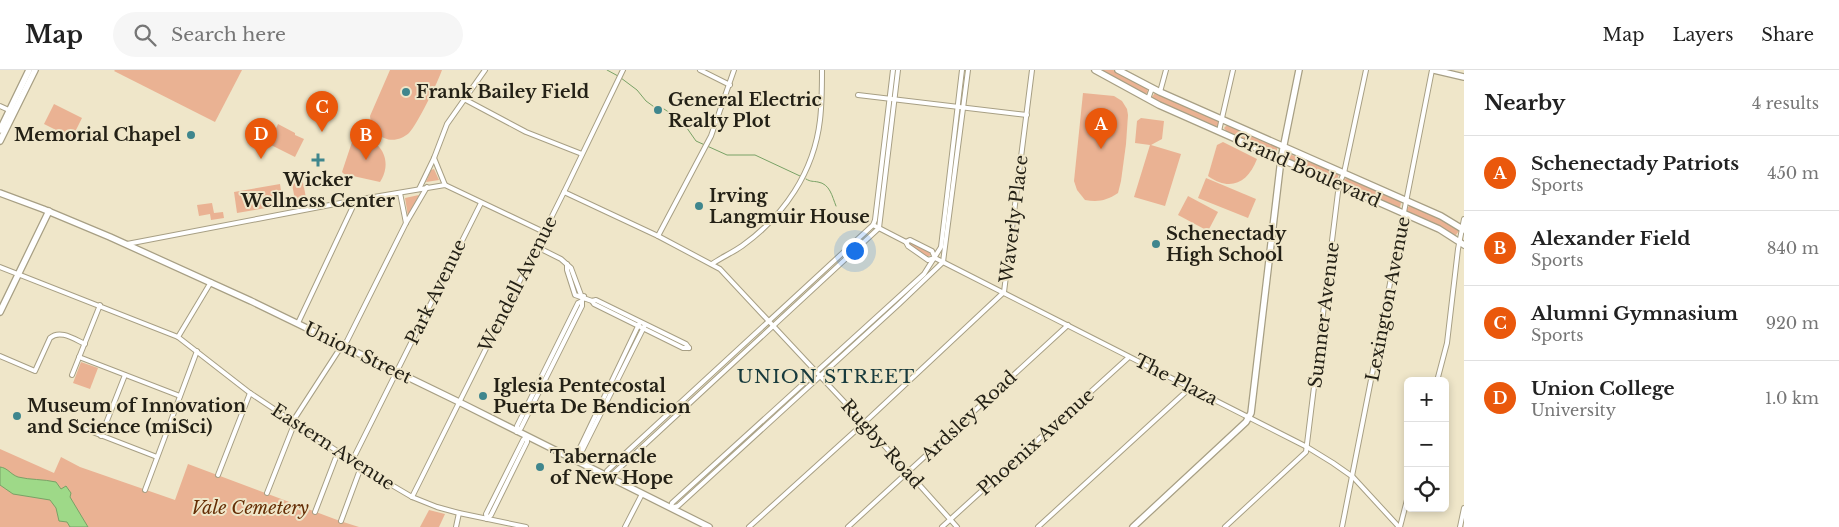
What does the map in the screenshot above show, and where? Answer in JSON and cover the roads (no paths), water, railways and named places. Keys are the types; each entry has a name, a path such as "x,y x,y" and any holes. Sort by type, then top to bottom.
{"street":[{"path":"0,141 29,70"},
{"path":"0,130 35,70"},
{"path":"419,189 434,158 446,124 485,70"},
{"name":"Wendell Avenue","path":"412,497 623,70"},
{"path":"700,70 730,85"},
{"path":"658,236 710,136 734,70"},
{"path":"712,264 742,246 776,218 800,184 808,167 817,136 820,120 822,70"},
{"path":"893,70 873,225 768,320 607,471 607,475 613,474 879,228 898,70"},
{"path":"671,508 678,506 692,494 924,274 935,258 941,247 962,70"},
{"path":"818,374 943,262 968,70"},
{"name":"Waverly Place","path":"749,527 1004,292 1032,70"},
{"name":"Grand Boulevard","path":"1095,70 1148,99 1439,229 1462,243"},
{"name":"Grand Boulevard","path":"1118,70 1160,92 1441,216 1463,230"},
{"path":"1160,92 1166,70"},
{"path":"1219,132 1233,70"},
{"path":"1133,527 1249,418 1280,159 1299,70"},
{"name":"Sumner Avenue","path":"1307,447 1339,184 1344,173 1366,70"},
{"path":"1433,70 1464,77"},
{"name":"Lexington Avenue","path":"1342,527 1433,70"},
{"path":"1148,99 1152,88"},
{"path":"858,95 1027,115"},
{"path":"464,99 526,132 582,154"},
{"path":"0,106 12,112"},
{"path":"434,158 445,185"},
{"path":"127,244 445,185 544,232"},
{"path":"268,493 293,427 293,421 347,341 406,223 427,188"},
{"name":"Rugby Road","path":"564,192 658,236 720,269 864,423 957,527"},
{"name":"Union Street","path":"0,193 49,211 127,244 298,323 709,527"},
{"path":"400,193 406,223"},
{"path":"298,323 356,200"},
{"name":"Park Avenue","path":"352,461 480,203"},
{"path":"0,312 49,211"},
{"path":"1438,377 1447,343 1464,219"},
{"name":"The Plaza","path":"873,225 906,242 908,246 928,260 935,258"},
{"name":"The Plaza","path":"906,242 910,240 932,251 935,258 1307,447 1353,477 1399,527"},
{"path":"537,247 567,264 567,270 576,294 592,301 596,300 639,325 644,327 686,344 689,348 683,348 644,327"},
{"name":"Eastern Avenue","path":"0,267 178,337 250,393 361,467 412,497 459,513 526,527"},
{"path":"178,337 210,282"},
{"path":"517,432 518,426 582,297"},
{"path":"72,375 100,305"},
{"path":"576,460 576,456 639,325"},
{"name":"Ardsley Road","path":"848,527 1068,325"},
{"path":"576,460 644,327"},
{"path":"0,356 35,371 50,338 54,335 60,334 85,344"},
{"path":"145,490 197,351"},
{"name":"Phoenix Avenue","path":"942,527 1129,356"},
{"path":"79,357 180,396"},
{"path":"101,436 125,376"},
{"path":"1038,527 1190,388"},
{"path":"218,475 250,393"},
{"path":"77,426 158,457"},
{"path":"487,519 486,514 523,440 527,436"},
{"path":"1225,527 1306,452 1307,447"},
{"path":"315,512 338,452"},
{"path":"342,521 361,467"},
{"path":"625,527 642,494"},
{"path":"1460,527 1464,508"},
{"path":"1399,527 1404,510"},
{"path":"456,527 459,513"}],"waterway":[{"path":"607,70 618,76"},
{"path":"621,78 657,109 664,109 682,121 696,141 727,155 755,155 800,176"},
{"path":"806,179 825,185 830,191 836,206"}],"place":[{"name":"Frank Bailey Field","path":"406,92"},
{"name":"General Electric Realty Plot","path":"658,110"},
{"name":"Alumni Gymnasium","path":"322,132"},
{"name":"Memorial Chapel","path":"191,135"},
{"name":"Schenectady Patriots","path":"1101,149"},
{"name":"Union College","path":"261,159"},
{"name":"Wicker Wellness Center","path":"318,160"},
{"name":"Alexander Field","path":"366,160"},
{"name":"Irving Langmuir House","path":"699,206"},
{"name":"Schenectady High School","path":"1156,244"},
{"name":"Iglesia Pentecostal Puerta De Bendicion","path":"483,396"},
{"name":"Museum of Innovation and Science (miSci)","path":"17,416"},
{"name":"Tabernacle of New Hope","path":"540,467"}],"district":[{"name":"UNION STREET","path":"826,376"}],"park label":[{"name":"Vale Cemetery","path":"250,508"}]}
